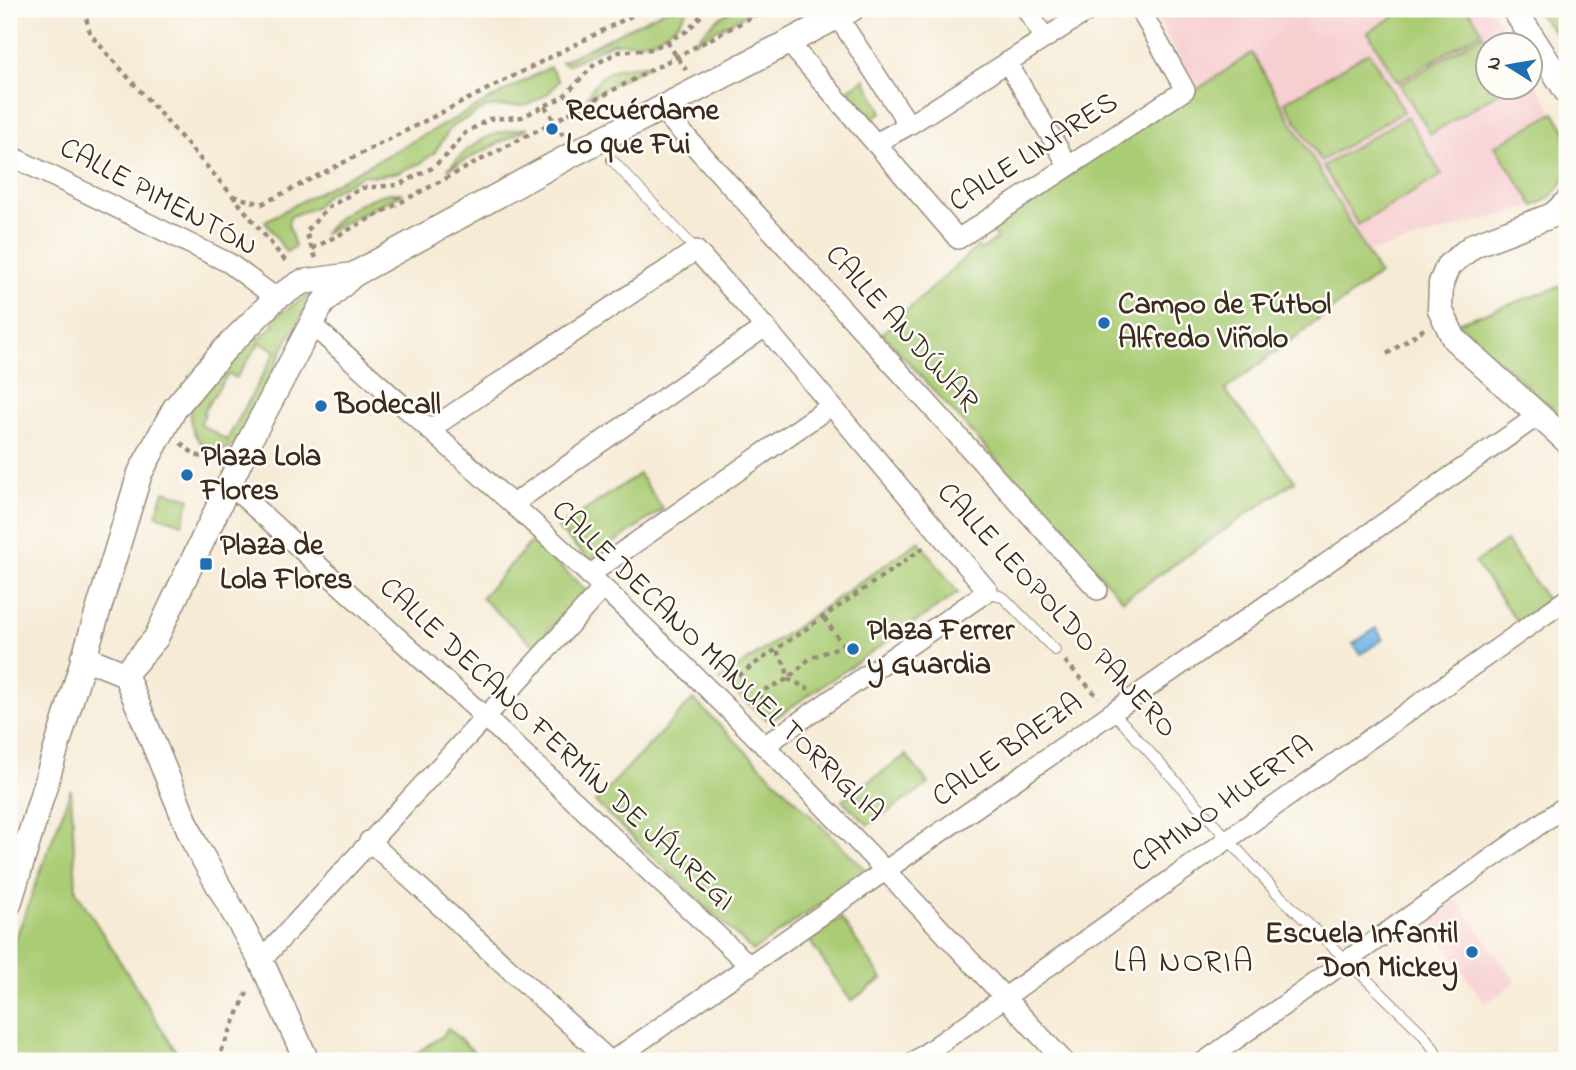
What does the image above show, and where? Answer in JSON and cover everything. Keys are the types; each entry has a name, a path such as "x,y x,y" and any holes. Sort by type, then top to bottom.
{"street":[{"path":"1026,9 1045,38"},
{"path":"876,143 909,125 1091,9"},
{"name":"CALLE LINARES","path":"789,43 958,239 1185,90 1140,9"},
{"path":"1514,9 1567,92"},
{"path":"125,674 156,638 241,459 322,304 353,275 575,153 845,13 909,125"},
{"path":"1007,62 1068,165"},
{"name":"CALLE ANDÚJAR","path":"660,108 1098,590"},
{"name":"CALLE PIMENTÓN","path":"9,155 229,263 276,298"},
{"path":"1567,202 1553,215 1474,245 1448,266 1441,283 1446,299 1440,309 1454,339 1567,441"},
{"path":"429,430 696,250"},
{"name":"CALLE LEOPOLDO PANERO","path":"696,250 765,327 988,591"},
{"path":"9,904 140,473 175,408 224,350 276,298 312,280 353,275"},
{"name":"CALLE DECANO MANUEL TORRIGLIA","path":"311,324 513,504 712,693 887,871 1064,1061"},
{"path":"513,504 765,327"},
{"path":"261,961 369,841 486,718 596,582 831,406"},
{"name":"CALLE BAEZA","path":"611,1061 1539,415"},
{"name":"CALLE DECANO FERMÍN DE JÁUREGI","path":"229,484 486,718 750,966"},
{"path":"764,746 988,591"},
{"name":"CAMINO HUERTA","path":"915,1061 1567,600"},
{"path":"83,657 125,674 194,842 261,961 307,1061"},
{"path":"1205,1061 1567,805"},
{"path":"369,841 611,1061"}],"lane":[{"name":"CALLE LEOPOLDO PANERO","path":"612,160 696,250"},
{"name":"CALLE LEOPOLDO PANERO","path":"988,591 1004,598 1055,650"},
{"name":"CALLE LEOPOLDO PANERO","path":"1114,713 1276,892 1421,1032 1433,1049 1437,1061"}],"path":[{"path":"84,9 90,34 233,196 312,280"},
{"path":"233,196 262,204 645,9"},
{"path":"312,280 312,249 306,232 327,208 362,188 398,184 432,169 465,133 489,119 522,117 563,97 594,65 618,52 652,50 687,31 707,9"},
{"path":"312,249 767,9"},
{"path":"667,42 698,89"},
{"path":"545,106 575,153"},
{"path":"1387,354 1426,328 1420,319"},
{"path":"164,429 195,455 206,460 241,459"},
{"path":"712,693 777,651 941,536"},
{"path":"824,618 866,676"},
{"path":"733,715 757,703 764,690 788,679 810,658 842,644"},
{"name":"CALLE LEOPOLDO PANERO","path":"1055,650 1114,713"},
{"path":"777,651 786,667 788,679"},
{"path":"788,679 810,690 823,705"},
{"path":"217,1061 261,961"}],"shaded area":[{"path":"1151,9 1491,9 1505,32 1474,32 1474,102 1544,102 1544,97 1567,137 1567,175 1564,184 1555,194 1534,206 1367,253 1253,53 1198,89"},
{"name":"Escuela Infantil Don Mickey","path":"1456,899 1516,982 1485,1004 1427,919"}],"green space":[{"path":"667,9 688,9 677,24 655,39 638,43 612,43 568,65 561,62"},
{"path":"734,9 756,9 693,42 716,20"},
{"path":"1407,9 1468,9 1482,31 1474,32 1474,36 1398,82 1368,32"},
{"path":"1533,9 1567,9 1567,45"},
{"path":"1474,40 1474,102 1483,102 1431,134 1400,85"},
{"path":"1369,52 1404,111 1321,161 1285,102"},
{"name":"Campo de Fútbol Alfredo Viñolo","path":"1252,53 1379,274 1225,390 1295,481 1123,600 882,333 978,246 980,250 997,239 990,228"},
{"path":"649,65 587,98 598,80 612,71 628,66"},
{"path":"550,67 559,81 550,92 528,105 488,107 452,126 435,152 421,163 399,172 363,175 326,195 316,207 291,216 288,223 295,247 286,252 265,221"},
{"path":"865,79 882,112 872,118 847,90"},
{"path":"1554,113 1566,134 1569,148 1567,169 1553,195 1534,206 1495,146"},
{"path":"1407,116 1442,175 1358,225 1323,166"},
{"path":"528,128 448,169 483,139"},
{"path":"388,193 403,193 323,234 352,208"},
{"path":"1567,284 1567,422 1457,323"},
{"path":"317,289 284,347 239,443 219,450 210,449 197,438 190,420 190,409 255,336 259,339 275,324 272,319","holes":["260,342 276,351 227,440 200,424 205,414 203,412 228,374 236,378"]},
{"path":"639,474 663,509 589,560 558,529"},
{"path":"164,491 190,499 182,524 156,515"},
{"path":"532,541 587,591 534,645 481,598"},
{"name":"Plaza Ferrer y Guardia","path":"919,541 958,593 772,720 768,720 720,680"},
{"path":"1506,541 1547,600 1518,623 1475,563"},
{"path":"693,699 867,871 753,951 595,802"},
{"path":"906,755 929,784 868,825 842,800"},
{"path":"71,789 76,891 182,1061 10,1061 9,957"},
{"path":"841,918 882,979 851,1001 809,940"},
{"path":"448,1028 477,1055 469,1061 405,1061 442,1036"}],"water":[{"path":"1376,628 1383,639 1361,654 1353,644"}],"place":[{"name":"Recuérdame Lo que Fui","path":"552,129"},
{"name":"Campo de Fútbol Alfredo Viñolo","path":"1104,323"},
{"name":"Bodecall","path":"321,406"},
{"name":"Plaza Lola Flores","path":"187,475"},
{"name":"Plaza de Lola Flores","path":"206,564"},
{"name":"Plaza Ferrer y Guardia","path":"853,649"},
{"name":"Escuela Infantil Don Mickey","path":"1472,952"}],"district":[{"name":"LA NORIA","path":"1184,963"}]}
